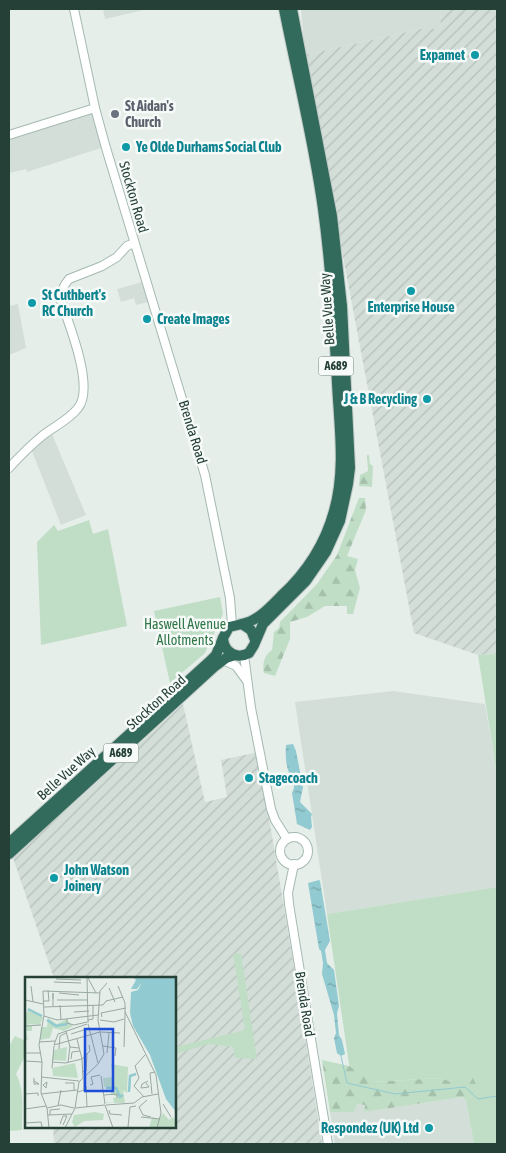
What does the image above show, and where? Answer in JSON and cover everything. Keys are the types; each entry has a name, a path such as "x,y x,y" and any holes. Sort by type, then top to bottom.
{"highway":[{"name":"Belle Vue Way","path":"237,625 249,623 260,616 288,590 310,564 330,525 338,495 340,478 341,448 327,234 311,140 284,9"},
{"name":"Belle Vue Way","path":"255,640 263,624 306,581 326,552 340,520 350,468 342,306 333,226 321,154 292,9"},
{"path":"237,625 251,630 255,640"},
{"name":"A689","path":"223,638 226,630 237,625"},
{"name":"Belle Vue Way","path":"9,843 210,661 216,655 223,638"},
{"path":"223,638 226,649 240,655"},
{"name":"A689","path":"240,655 252,649 255,640"},
{"name":"Stockton Road","path":"9,854 223,660 240,655"}],"main road":[{"name":"Stockton Road","path":"9,468 42,436 75,412 82,402 84,388 81,366 60,301 64,284 69,279 111,261 127,246 134,243 95,108 74,9"},
{"path":"9,135 95,108"},
{"name":"Brenda Road","path":"134,243 205,475 237,625"},
{"path":"240,655 248,683 271,809 275,820 287,839"},
{"path":"223,660 236,666 248,683"},
{"path":"299,838 303,840 307,848 305,858 299,863 286,862 280,854 282,844 287,839 299,838"},
{"name":"Brenda Road","path":"294,864 288,893 289,904 328,1144"}],"shaded area":[{"path":"103,9 148,9 105,19"},
{"path":"301,9 441,9 440,29 420,29 305,55"},
{"path":"441,9 497,9 497,654 478,655 414,633 305,55 420,29 440,29"},
{"path":"94,111 104,147 27,172 26,169 9,173 9,137"},
{"path":"142,282 148,302 136,305 134,298 121,302 117,289"},
{"path":"18,304 26,348 9,355 9,306"},
{"path":"52,434 86,515 61,525 32,451"},
{"path":"393,691 485,704 497,775 497,887 327,914 295,702"},
{"path":"183,704 205,802 227,797 221,760 258,752 322,1144 54,1144 53,1128 176,1128 176,977 54,977 13,858"},
{"path":"463,1097 466,1101 474,1144 335,1144 330,1112 354,1112 356,1104 365,1105 364,1112"}],"green space":[{"path":"367,455 369,455 370,464 373,466 372,487 359,486 360,475 368,471"},
{"path":"359,498 365,498 366,510 347,556 358,559 355,570 360,588 353,614 347,614 347,606 325,606 307,617 290,622 290,639 275,676 264,673 264,660 272,650 274,632 279,628 280,622 317,584 337,555"},
{"path":"89,520 93,534 108,529 127,626 41,645 37,542 54,525 58,531"},
{"name":"Haswell Avenue Allotments","path":"220,597 223,614 205,653 170,683 154,611"},
{"path":"497,654 497,775 478,655"},
{"path":"497,887 497,1144 474,1144 466,1101 479,1091 440,1078 374,1082 350,1071 327,914"},
{"path":"241,953 257,1059 235,1058 233,1047 209,1044 176,1054 176,1047 245,1030 233,954"},
{"path":"15,1036 25,1041 25,1056 16,1074 22,1094 22,1130 9,1131 9,1046"},
{"path":"322,1060 349,1066 374,1082 440,1078 452,1082 464,1072 473,1078 479,1091 466,1101 463,1097 364,1112 365,1105 357,1104 354,1112 330,1112"}],"water":[{"path":"293,744 303,787 300,802 312,814 312,827 310,830 297,824 292,793 294,781 288,769 286,754 286,745"},
{"path":"319,880 330,941 325,950 327,963 334,970 339,1006 337,1013 339,1035 345,1054 341,1056 337,1053 334,1038 336,1033 334,1015 322,974 323,963 308,883"}],"waterway":[{"path":"341,1056 347,1083 395,1094 465,1087 478,1099 497,1096"}],"place":[{"name":"Expamet","path":"475,55"},
{"name":"St Aidan's Church","path":"115,114"},
{"name":"Ye Olde Durhams Social Club","path":"126,147"},
{"name":"Enterprise House","path":"411,291"},
{"name":"St Cuthbert's RC Church","path":"32,303"},
{"name":"Create Images","path":"147,319"},
{"name":"J & B Recycling","path":"427,399"},
{"name":"Stagecoach","path":"249,778"},
{"name":"John Watson Joinery","path":"54,878"},
{"name":"Respondez (UK) Ltd","path":"429,1128"}]}
